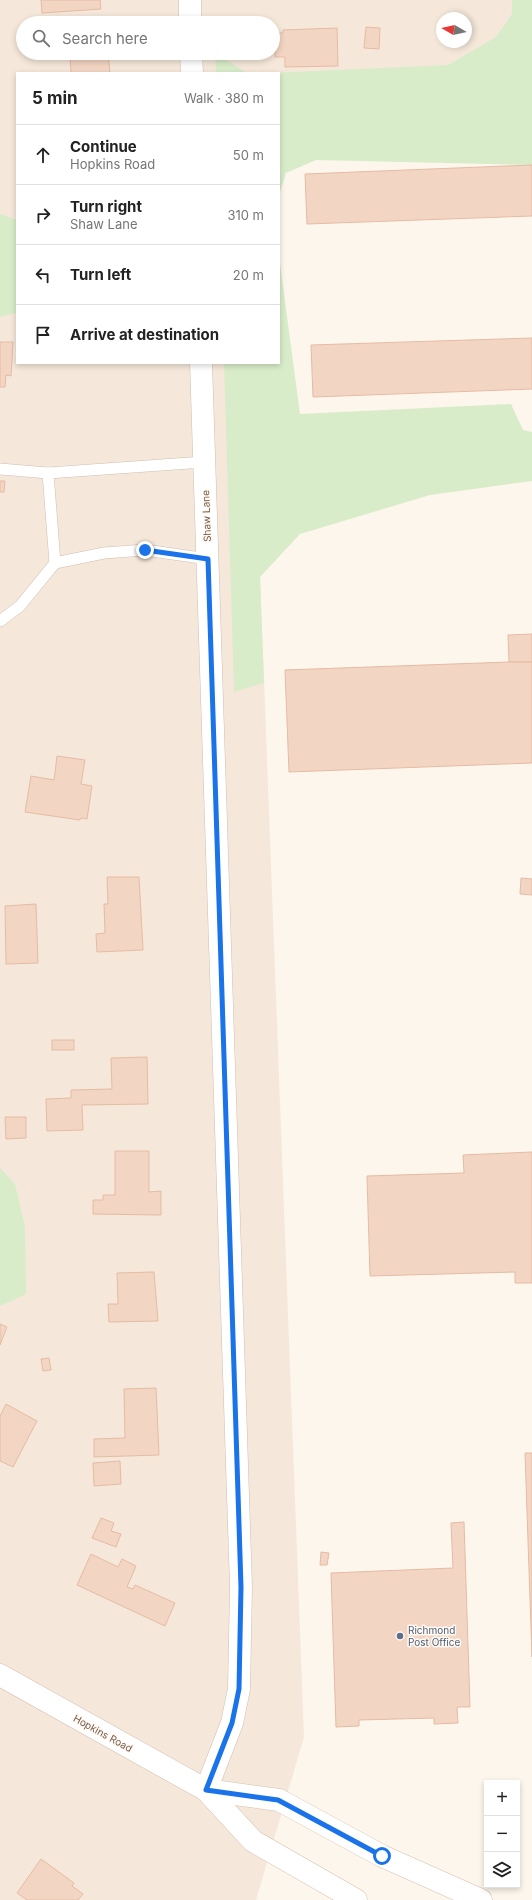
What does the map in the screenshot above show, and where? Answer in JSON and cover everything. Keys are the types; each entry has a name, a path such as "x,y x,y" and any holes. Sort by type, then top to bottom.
{"street":[{"path":"190,0 190,16"},
{"path":"191,60 192,72"},
{"name":"Shaw Lane","path":"201,364 241,1587 239,1689 232,1723 206,1790"},
{"name":"Hopkins Road","path":"0,1675 206,1790 253,1841 356,1900"},
{"name":"Hopkins Road","path":"206,1790 278,1800 382,1856 480,1900"}],"lane":[{"path":"0,469 48,473 204,462"},
{"path":"48,473 54,563"},
{"path":"0,621 20,606 54,563 104,553 145,550 208,559"}],"shaded area":[{"path":"0,0 532,0 532,118 280,72 16,72 16,364 252,364 304,1737 256,1900 0,1900"}],"green space":[{"path":"512,0 532,0 532,165 316,160 286,173 280,192 280,73 448,65 496,37 512,14"},
{"path":"215,60 226,60 245,72 216,72"},
{"path":"0,214 16,220 16,313 0,317"},
{"path":"280,264 300,414 511,404 523,430 532,432 532,481 430,495 300,534 260,577 264,683 234,692 224,364 280,364"},
{"path":"0,1168 15,1184 25,1227 26,1294 0,1306"}],"building":[{"path":"41,0 100,0 101,9 42,13"},
{"path":"366,27 380,28 379,49 364,48"},
{"path":"337,28 338,66 285,67 285,57 280,57 280,33 283,33 283,30"},
{"path":"70,60 109,60 110,72 71,72"},
{"path":"532,165 532,216 307,224 305,174"},
{"path":"532,338 532,389 313,397 311,345"},
{"path":"0,342 13,342 11,376 6,375 5,387 0,387"},
{"path":"0,481 5,481 4,492 0,492"},
{"path":"532,634 532,662 509,662 508,635"},
{"path":"532,662 532,763 289,772 285,670"},
{"path":"57,756 85,760 81,784 92,786 87,819 81,818 80,820 25,812 31,776 54,780"},
{"path":"107,877 139,877 143,950 97,952 96,934 105,933 104,904 108,904"},
{"path":"521,878 532,879 532,895 520,894"},
{"path":"36,904 38,963 6,964 5,906"},
{"path":"52,1040 74,1040 74,1050 52,1050"},
{"path":"147,1057 148,1104 82,1105 83,1130 47,1131 46,1099 71,1098 71,1090 112,1089 111,1058"},
{"path":"5,1117 26,1117 26,1138 6,1139"},
{"path":"115,1151 149,1151 149,1192 161,1191 161,1215 93,1214 93,1200 103,1200 103,1195 115,1195"},
{"path":"532,1152 532,1283 515,1283 515,1272 370,1276 367,1176 464,1173 463,1155"},
{"path":"154,1272 158,1321 109,1322 108,1304 118,1304 117,1273"},
{"path":"0,1324 7,1327 0,1345"},
{"path":"49,1358 51,1370 43,1371 41,1359"},
{"path":"156,1388 159,1455 94,1457 94,1439 125,1438 124,1389"},
{"path":"6,1404 37,1421 13,1467 0,1461 0,1416"},
{"path":"525,1453 532,1453 532,1657"},
{"path":"120,1461 121,1484 94,1486 93,1463"},
{"path":"101,1518 114,1523 111,1531 121,1534 116,1547 92,1538"},
{"name":"Richmond Post Office","path":"464,1522 470,1707 457,1707 458,1723 434,1724 434,1718 359,1720 359,1726 336,1727 331,1573 453,1568 451,1523"},
{"path":"321,1552 329,1553 327,1565 320,1565"},
{"path":"91,1554 118,1567 122,1559 136,1566 127,1587 133,1589 135,1585 175,1603 165,1626 77,1585"},
{"path":"41,1859 74,1883 72,1886 83,1894 78,1900 27,1900 17,1893"}],"place":[{"name":"Richmond Post Office","path":"400,1636"}],"route":[{"path":"145,550 175,553 208,559 241,1587 239,1689 232,1723 206,1790 278,1800 382,1856"}]}
